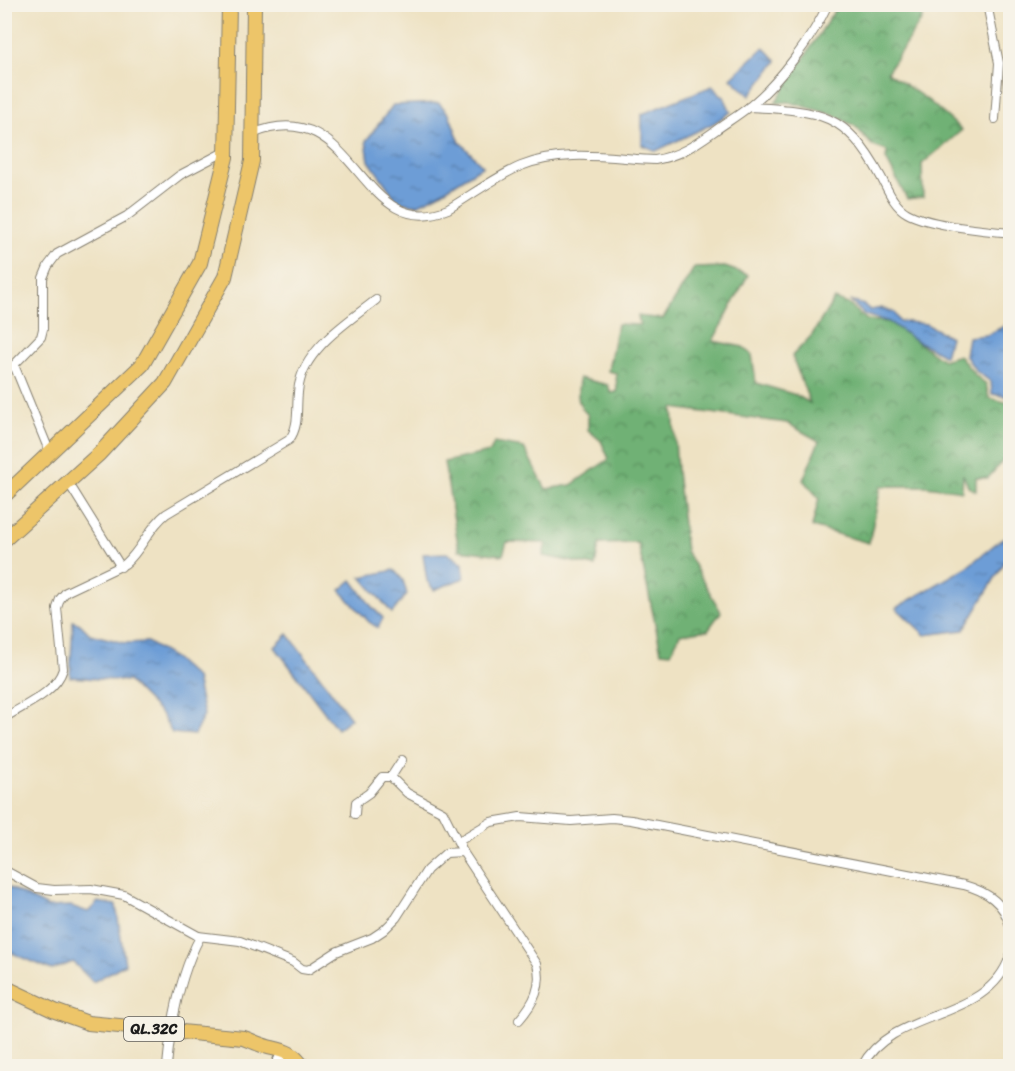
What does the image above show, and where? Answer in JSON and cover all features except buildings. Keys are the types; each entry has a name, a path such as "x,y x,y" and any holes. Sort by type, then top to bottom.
{"main road":[{"path":"4,496 142,365 200,263 226,151 229,4"},
{"path":"4,540 99,454 165,383 225,277 252,161 254,4"},
{"name":"QL.32C","path":"4,987 55,1011 88,1023 244,1038 267,1047 284,1050 295,1056 302,1066"}],"street":[{"path":"252,134 282,127 306,130 321,135 335,144 388,204 402,211 425,215 448,209 505,174 534,162 563,157 655,160 678,155 749,107 769,88 803,46 828,4"},
{"path":"987,4 999,63 995,119"},
{"path":"749,107 810,112 838,123 860,142 897,205 907,213 932,222 1011,233"},
{"path":"4,370 14,365 41,338 43,278 57,254 127,216 180,175 226,151"},
{"path":"4,718 51,688 61,674 63,669 57,608 60,598 66,592 121,567 133,557 155,524 166,514 289,440 296,426 298,384 307,363 336,332 376,300"},
{"path":"14,365 50,453"},
{"path":"69,482 121,567"},
{"path":"391,777 402,760"},
{"path":"355,814 356,802 369,793 382,777 391,777 407,793 443,812 463,852 537,964 540,976 537,992 530,1008 519,1020"},
{"path":"463,852 459,842 491,822 533,817 571,821 612,818 631,820 979,889 1001,906 1010,926"},
{"path":"4,870 37,888 91,889 124,895 200,937 198,936 240,941 308,970 336,952 372,938 384,930 396,918 427,870 446,853 463,852"},
{"path":"168,1066 170,1030 188,963 200,937"},
{"path":"862,1066 872,1052 893,1034 956,1008 986,990 999,978 1011,957"},
{"path":"276,1066 284,1050"}],"green space":[{"path":"838,5 922,5 922,19 887,72 929,101 962,130 922,164 923,197 907,199 886,159 887,151 873,146 855,126 831,114 789,102 775,103"},
{"path":"725,267 748,275 713,341 743,347 752,355 756,383 796,395 810,403 792,356 812,335 834,299 848,304 867,320 889,322 943,360 959,355 975,375 986,384 989,398 1010,403 1010,448 1006,457 988,478 976,478 976,491 968,487 963,474 962,491 926,486 881,486 869,543 812,527 819,498 803,480 819,441 787,423 673,408 686,551 721,612 708,630 680,634 671,653 661,652 638,543 599,544 595,566 543,556 546,543 507,542 503,555 459,550 444,462 490,452 494,443 524,448 546,489 571,485 609,459 601,441 588,430 588,415 578,398 579,378 608,385 611,393 617,392 616,373 608,371 617,324 640,325 638,316 663,319 694,268"}],"water":[{"path":"764,47 777,61 750,96 731,78"},
{"path":"712,86 724,97 731,112 714,123 656,151 642,145 642,114"},
{"path":"439,103 449,114 460,142 483,166 417,205 398,202 369,161 366,141 393,105"},
{"path":"850,301 864,305 870,310 882,308 894,312 899,321 926,324 950,337 945,356 889,322 865,315"},
{"path":"1010,323 1010,384 1007,385 1010,397 992,394 991,382 976,371 965,355 968,337 987,335"},
{"path":"1004,537 1010,541 1010,553 964,630 925,635 896,608 967,567"},
{"path":"447,553 463,563 464,578 434,590 427,581 423,554"},
{"path":"394,570 403,580 407,594 392,613 361,577"},
{"path":"352,580 383,618 378,628 369,622 340,590"},
{"path":"73,621 80,624 90,634 125,643 147,642 174,658 196,678 204,715 194,735 172,733 162,715 128,681 70,677"},
{"path":"288,634 351,718 337,729 275,647"},
{"path":"4,885 48,907 71,906 88,912 98,902 116,905 125,964 93,982 73,962 52,970 5,950"}]}
